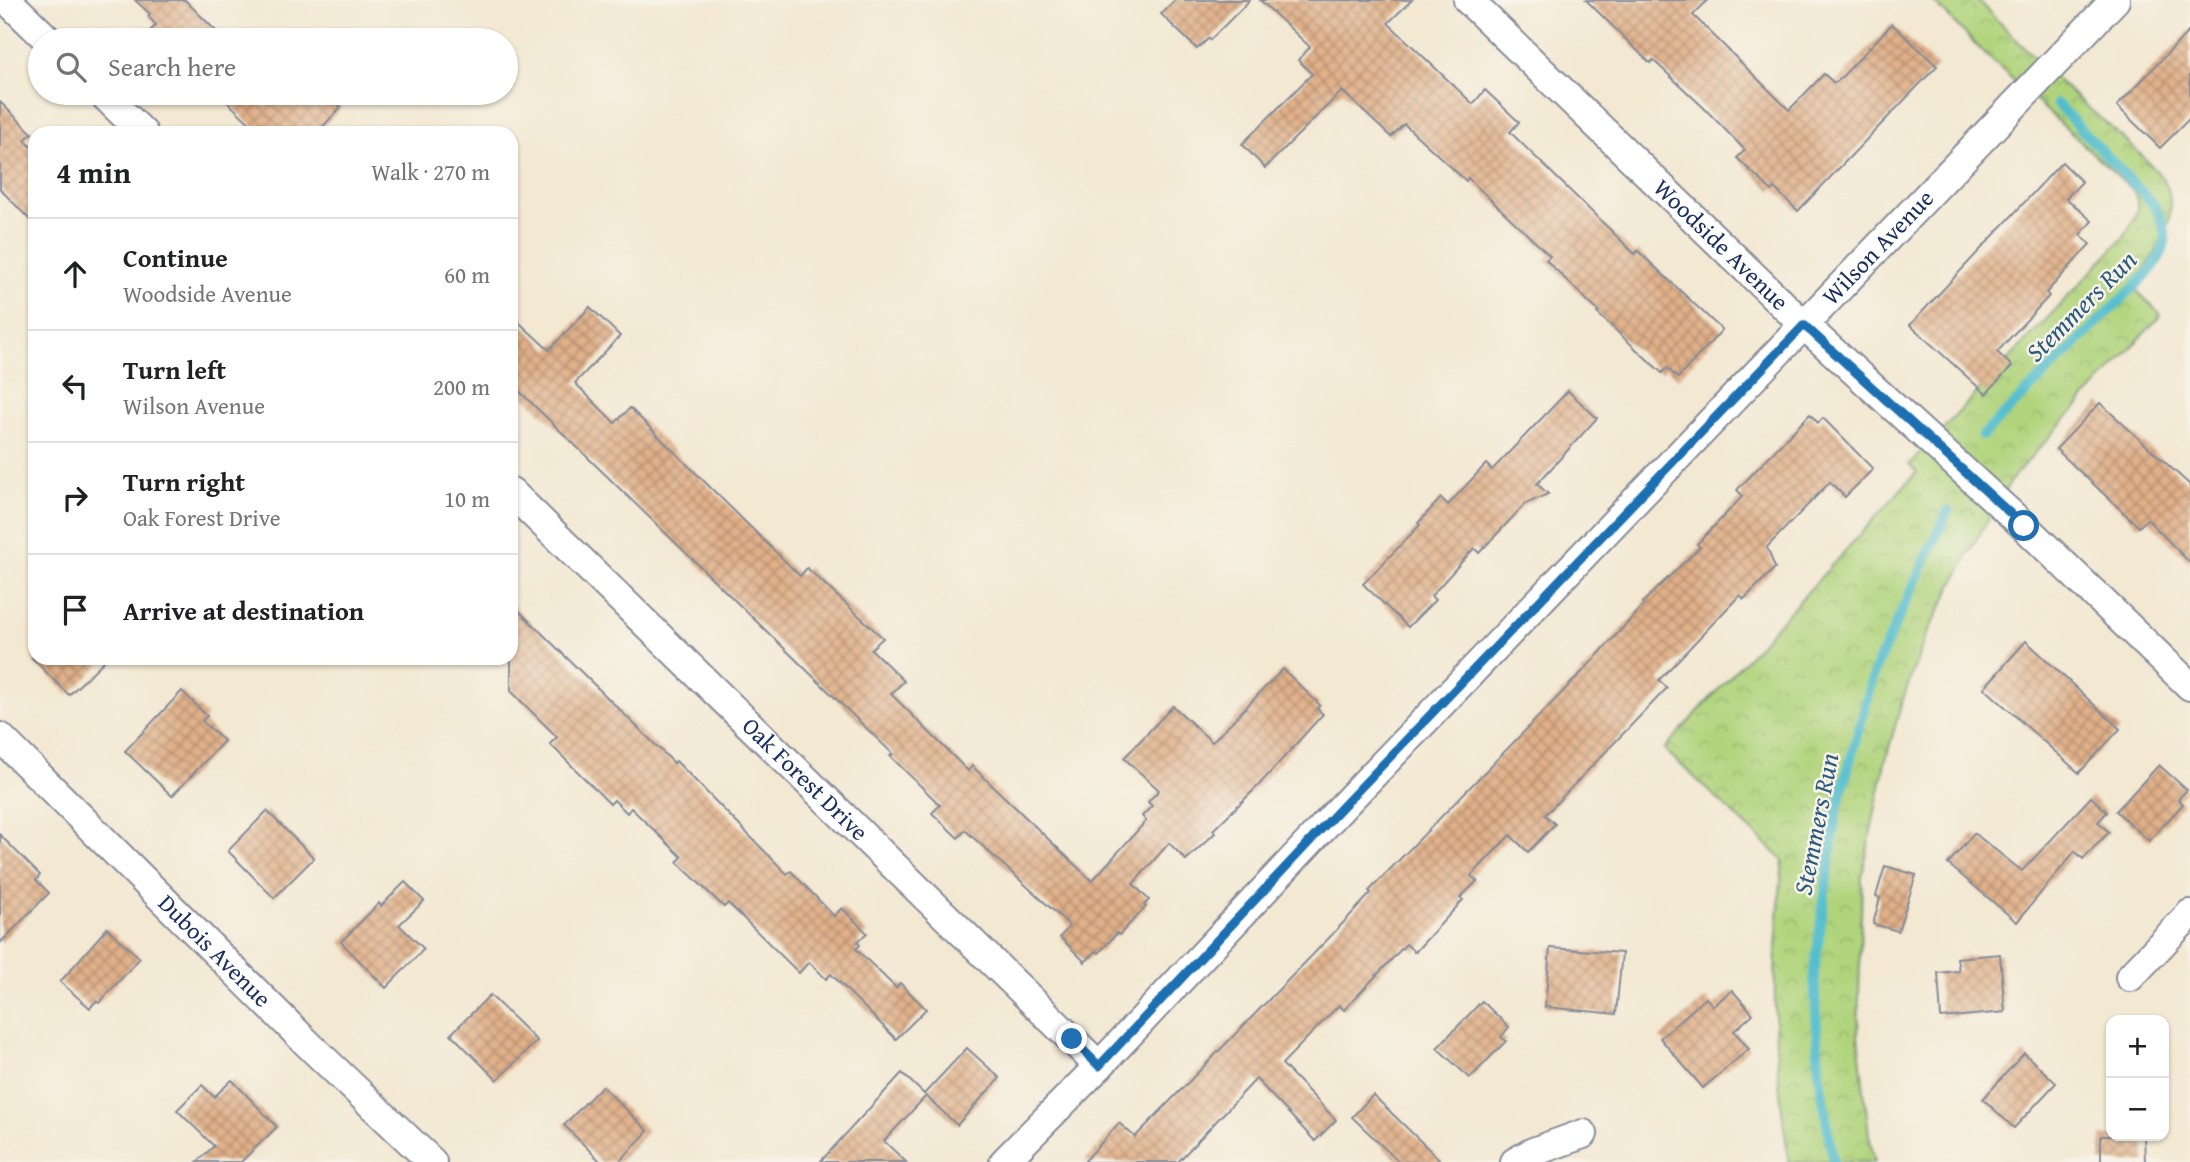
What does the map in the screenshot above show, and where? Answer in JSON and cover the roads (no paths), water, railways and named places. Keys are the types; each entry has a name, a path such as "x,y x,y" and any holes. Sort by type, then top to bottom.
{"street":[{"path":"7,0 36,28"},
{"name":"Woodside Avenue","path":"1468,0 1804,325 2024,526 2190,686"},
{"name":"Wilson Avenue","path":"1004,1162 1099,1066 1343,806 2115,0"},
{"path":"114,105 136,126"},
{"name":"Oak Forest Drive","path":"518,499 1099,1066"},
{"name":"Dubois Avenue","path":"0,737 312,1048 432,1162"},
{"path":"2130,977 2190,914"},
{"path":"1515,1162 1533,1152 1583,1134"}],"waterway":[{"name":"Stemmers Run","path":"1982,436 2151,270 2164,246 2165,232 2155,206 2057,104"},
{"name":"Stemmers Run","path":"1833,1162 1819,1072 1814,973 1836,813 1875,669 1948,511"}]}
